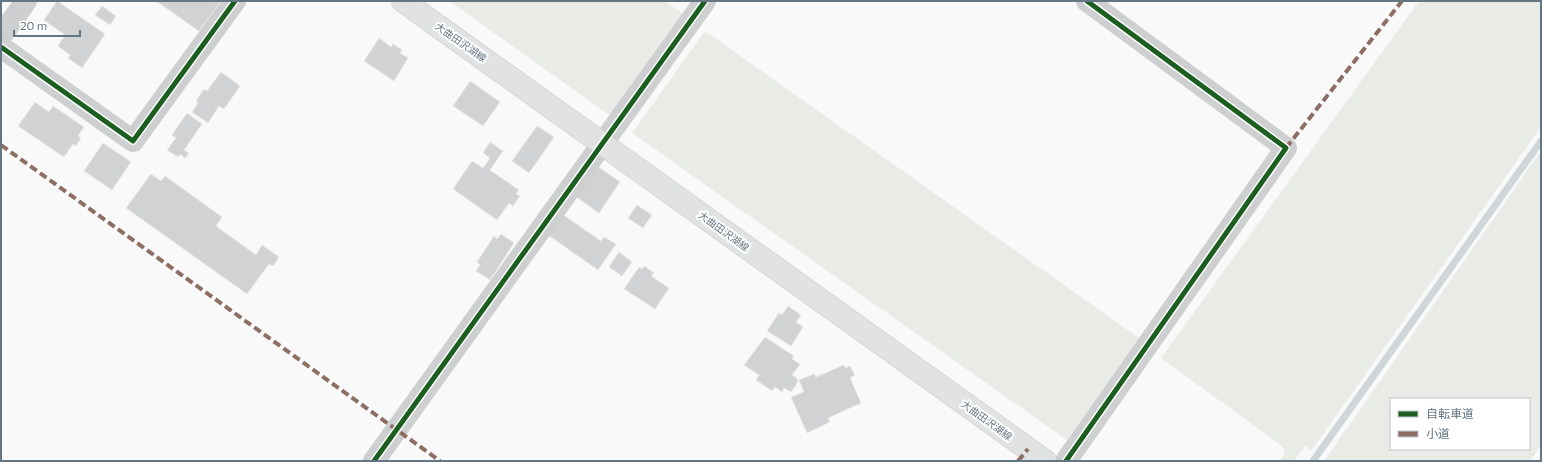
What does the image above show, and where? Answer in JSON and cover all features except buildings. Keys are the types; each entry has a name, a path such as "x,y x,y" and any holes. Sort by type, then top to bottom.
{"main road":[{"name":"大曲田沢湖線","path":"403,1 1045,461"}],"street":[{"path":"1,36 26,1"},
{"path":"1,46 133,141 235,1"},
{"path":"374,461 705,1"},
{"path":"1066,461 1286,148 1087,1"}],"shaded area":[{"path":"449,1 665,1 683,14 611,116"},
{"path":"1419,1 1541,1 1541,127 1311,451 1305,446 1294,461 1279,461 1284,454 1284,449 1278,443 1161,358"},
{"path":"705,31 1139,338 1067,440 632,133"},
{"path":"1541,151 1541,445 1530,461 1324,461"}],"waterway":[{"path":"1313,461 1541,141"}],"marked path":[{"path":"1286,148 1402,1"},
{"path":"1,145 440,461"},
{"path":"1018,461 1028,449"}],"cycle path":[{"path":"1,47 133,141 235,1"},
{"path":"374,461 705,1"},
{"path":"1066,461 1286,148 1087,1"}]}
